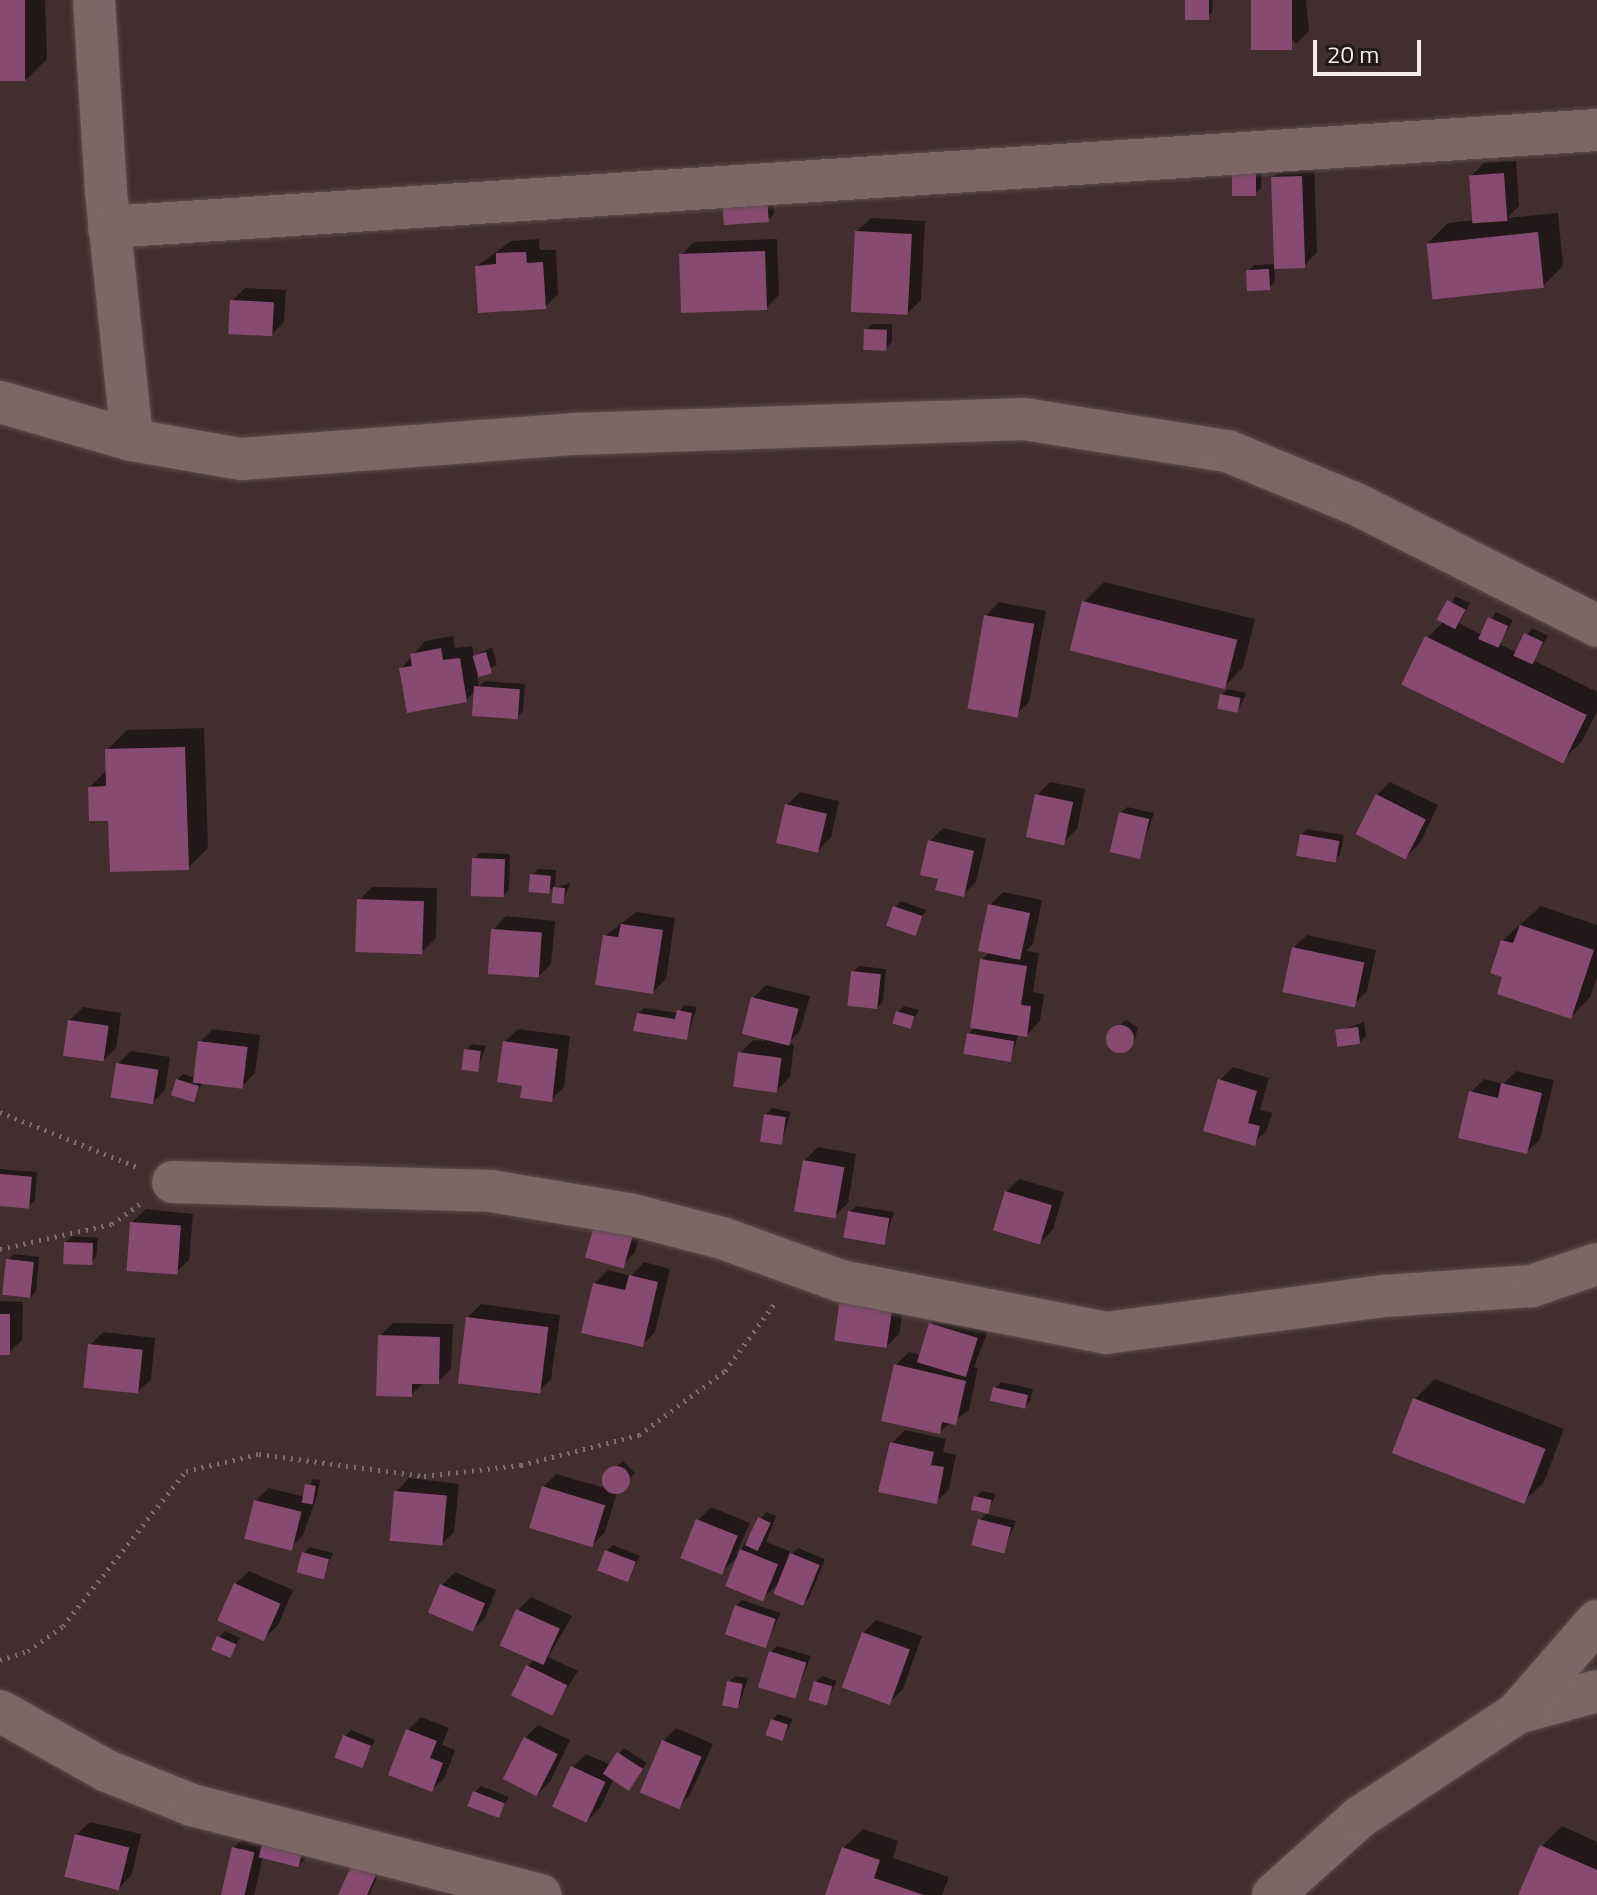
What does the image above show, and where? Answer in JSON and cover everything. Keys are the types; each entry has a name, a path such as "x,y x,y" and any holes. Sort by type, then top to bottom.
{"street":[{"path":"94,0 109,227 132,440"},
{"path":"109,227 1597,130"},
{"path":"0,402 132,440 241,459 575,434 1024,419 1227,451 1354,503 1597,626"},
{"path":"173,1182 491,1191 629,1214 722,1238 841,1281 1106,1333 1385,1296 1532,1286 1597,1264"},
{"path":"1273,1895 1360,1817 1517,1713 1597,1621"},
{"path":"1517,1713 1597,1691"},
{"path":"0,1711 107,1771 192,1805 541,1895"}],"path":[{"path":"0,1112 44,1126 173,1182"},
{"path":"0,1249 112,1224 173,1182"},
{"path":"0,1660 28,1651 63,1626 186,1471 259,1454 424,1476 521,1465 639,1435 725,1371 801,1266"}],"building":[{"path":"0,0 25,0 25,81 0,81"},
{"path":"1185,0 1209,0 1209,20 1185,20"},
{"path":"1251,0 1292,0 1292,50 1251,50"},
{"path":"1232,171 1256,171 1256,196 1232,196"},
{"path":"1504,173 1507,221 1472,223 1469,175"},
{"path":"1302,176 1305,268 1274,269 1271,177"},
{"path":"767,196 769,222 724,225 722,199"},
{"path":"855,231 912,234 908,315 851,312"},
{"path":"1538,232 1544,288 1432,299 1427,244"},
{"path":"765,251 767,310 681,313 679,254"},
{"path":"526,252 527,263 543,262 546,309 478,313 475,266 496,264 496,253"},
{"path":"1269,269 1270,290 1247,291 1246,270"},
{"path":"230,300 274,302 272,336 228,334"},
{"path":"864,329 887,330 886,351 863,350"},
{"path":"1447,600 1466,610 1455,629 1437,619"},
{"path":"1082,601 1237,640 1225,689 1070,650"},
{"path":"984,615 1034,624 1018,717 968,709"},
{"path":"1488,617 1508,626 1498,648 1478,639"},
{"path":"1524,633 1543,642 1532,665 1513,656"},
{"path":"1425,636 1587,715 1563,763 1401,685"},
{"path":"441,648 443,660 460,658 467,702 407,713 399,668 412,666 410,654"},
{"path":"486,652 492,673 479,677 473,656"},
{"path":"474,686 520,689 518,719 472,716"},
{"path":"1220,694 1241,698 1238,713 1217,709"},
{"path":"185,747 189,870 110,872 108,821 89,821 88,787 106,786 105,749"},
{"path":"1035,794 1073,802 1064,845 1026,837"},
{"path":"1376,794 1426,819 1405,860 1356,834"},
{"path":"785,804 827,814 818,853 776,843"},
{"path":"1119,812 1149,819 1140,859 1110,852"},
{"path":"1300,834 1339,841 1336,863 1296,856"},
{"path":"928,840 974,851 964,897 935,890 938,879 920,875"},
{"path":"472,858 505,859 504,897 471,896"},
{"path":"530,874 551,876 549,894 528,892"},
{"path":"553,887 565,888 564,904 552,903"},
{"path":"357,899 424,901 422,954 355,952"},
{"path":"988,904 1030,913 1020,960 978,951"},
{"path":"893,906 922,916 915,936 886,926"},
{"path":"621,924 663,930 653,994 595,985 603,935 618,937"},
{"path":"1520,925 1594,950 1571,1019 1497,994 1502,977 1490,973 1501,940 1513,943"},
{"path":"491,929 542,933 539,977 488,974"},
{"path":"1292,947 1364,962 1355,1007 1282,992"},
{"path":"980,959 1027,966 1021,1005 1031,1006 1027,1037 970,1028"},
{"path":"851,971 881,974 877,1009 847,1006"},
{"path":"751,997 799,1009 789,1046 742,1034"},
{"path":"677,1010 692,1013 687,1040 633,1031 637,1013 675,1019"},
{"path":"896,1011 914,1016 911,1029 892,1023"},
{"path":"68,1020 109,1026 104,1061 63,1056"},
{"path":"1120,1025 1130,1029 1134,1039 1130,1049 1120,1053 1110,1049 1106,1039 1110,1029"},
{"path":"1358,1027 1360,1044 1337,1047 1335,1030"},
{"path":"967,1033 1014,1041 1011,1062 963,1054"},
{"path":"198,1041 248,1047 243,1089 193,1083"},
{"path":"503,1041 558,1049 552,1102 520,1098 522,1086 497,1082"},
{"path":"464,1049 481,1051 478,1072 461,1070"},
{"path":"738,1052 782,1058 777,1093 733,1087"},
{"path":"116,1063 158,1070 153,1104 111,1098"},
{"path":"176,1079 199,1086 194,1102 171,1095"},
{"path":"1218,1079 1257,1091 1248,1123 1260,1126 1255,1146 1203,1131"},
{"path":"1501,1083 1542,1093 1527,1154 1458,1138 1469,1091 1498,1098"},
{"path":"764,1114 786,1117 782,1145 760,1142"},
{"path":"803,1160 844,1167 835,1219 794,1211"},
{"path":"0,1174 32,1177 29,1209 0,1206"},
{"path":"1005,1191 1052,1205 1040,1245 993,1230"},
{"path":"848,1211 889,1218 885,1245 843,1238"},
{"path":"596,1219 634,1230 623,1268 585,1257"},
{"path":"130,1222 181,1226 177,1274 127,1271"},
{"path":"64,1242 93,1243 92,1265 63,1264"},
{"path":"6,1259 34,1262 30,1298 2,1295"},
{"path":"629,1275 658,1282 643,1347 581,1333 593,1283 625,1290"},
{"path":"840,1299 892,1306 887,1348 834,1341"},
{"path":"0,1314 10,1314 10,1355 0,1355"},
{"path":"466,1317 548,1327 540,1394 458,1384"},
{"path":"929,1323 978,1338 966,1377 917,1362"},
{"path":"378,1335 440,1337 439,1384 412,1384 412,1397 376,1396"},
{"path":"88,1344 143,1350 138,1394 83,1388"},
{"path":"894,1364 966,1381 956,1425 942,1422 940,1434 881,1421"},
{"path":"993,1387 1028,1395 1025,1409 990,1401"},
{"path":"1413,1398 1546,1449 1524,1504 1392,1453"},
{"path":"890,1442 934,1452 931,1465 944,1467 937,1504 878,1492"},
{"path":"616,1466 626,1470 630,1480 626,1490 616,1494 606,1490 602,1480 606,1470"},
{"path":"305,1484 316,1486 313,1505 302,1503"},
{"path":"542,1486 605,1505 592,1547 529,1528"},
{"path":"394,1491 447,1496 442,1545 390,1541"},
{"path":"974,1496 992,1500 988,1514 971,1510"},
{"path":"254,1500 302,1512 292,1551 244,1539"},
{"path":"758,1517 771,1523 758,1551 745,1545"},
{"path":"696,1519 738,1536 722,1575 680,1558"},
{"path":"978,1519 1011,1527 1004,1553 971,1545"},
{"path":"740,1549 778,1564 763,1601 725,1586"},
{"path":"605,1550 636,1562 628,1582 597,1571"},
{"path":"302,1552 329,1559 324,1580 297,1572"},
{"path":"790,1553 820,1565 803,1606 774,1594"},
{"path":"234,1583 281,1604 264,1641 217,1620"},
{"path":"440,1584 485,1603 473,1632 428,1613"},
{"path":"735,1605 776,1619 766,1648 725,1634"},
{"path":"516,1609 560,1629 544,1665 500,1646"},
{"path":"862,1632 910,1649 890,1705 842,1687"},
{"path":"217,1636 236,1644 230,1658 211,1650"},
{"path":"769,1651 806,1662 795,1699 758,1687"},
{"path":"526,1665 567,1685 552,1716 511,1696"},
{"path":"727,1681 743,1684 738,1709 722,1706"},
{"path":"814,1681 832,1686 827,1705 808,1700"},
{"path":"771,1719 788,1725 782,1741 765,1735"},
{"path":"406,1729 437,1741 430,1758 443,1763 432,1792 388,1775"},
{"path":"343,1735 371,1746 362,1768 334,1757"},
{"path":"524,1737 558,1754 537,1796 503,1779"},
{"path":"662,1740 702,1757 679,1809 640,1792"},
{"path":"617,1752 643,1769 629,1791 603,1774"},
{"path":"571,1766 605,1782 586,1823 552,1807"},
{"path":"473,1791 505,1803 499,1818 467,1806"},
{"path":"75,1834 129,1848 119,1890 64,1877"},
{"path":"264,1836 304,1846 298,1867 259,1857"},
{"path":"1540,1845 1597,1870 1597,1895 1518,1895"},
{"path":"232,1847 254,1852 245,1895 221,1895"},
{"path":"842,1847 880,1860 874,1878 924,1895 825,1895"},
{"path":"352,1864 376,1875 367,1895 338,1895"}]}
